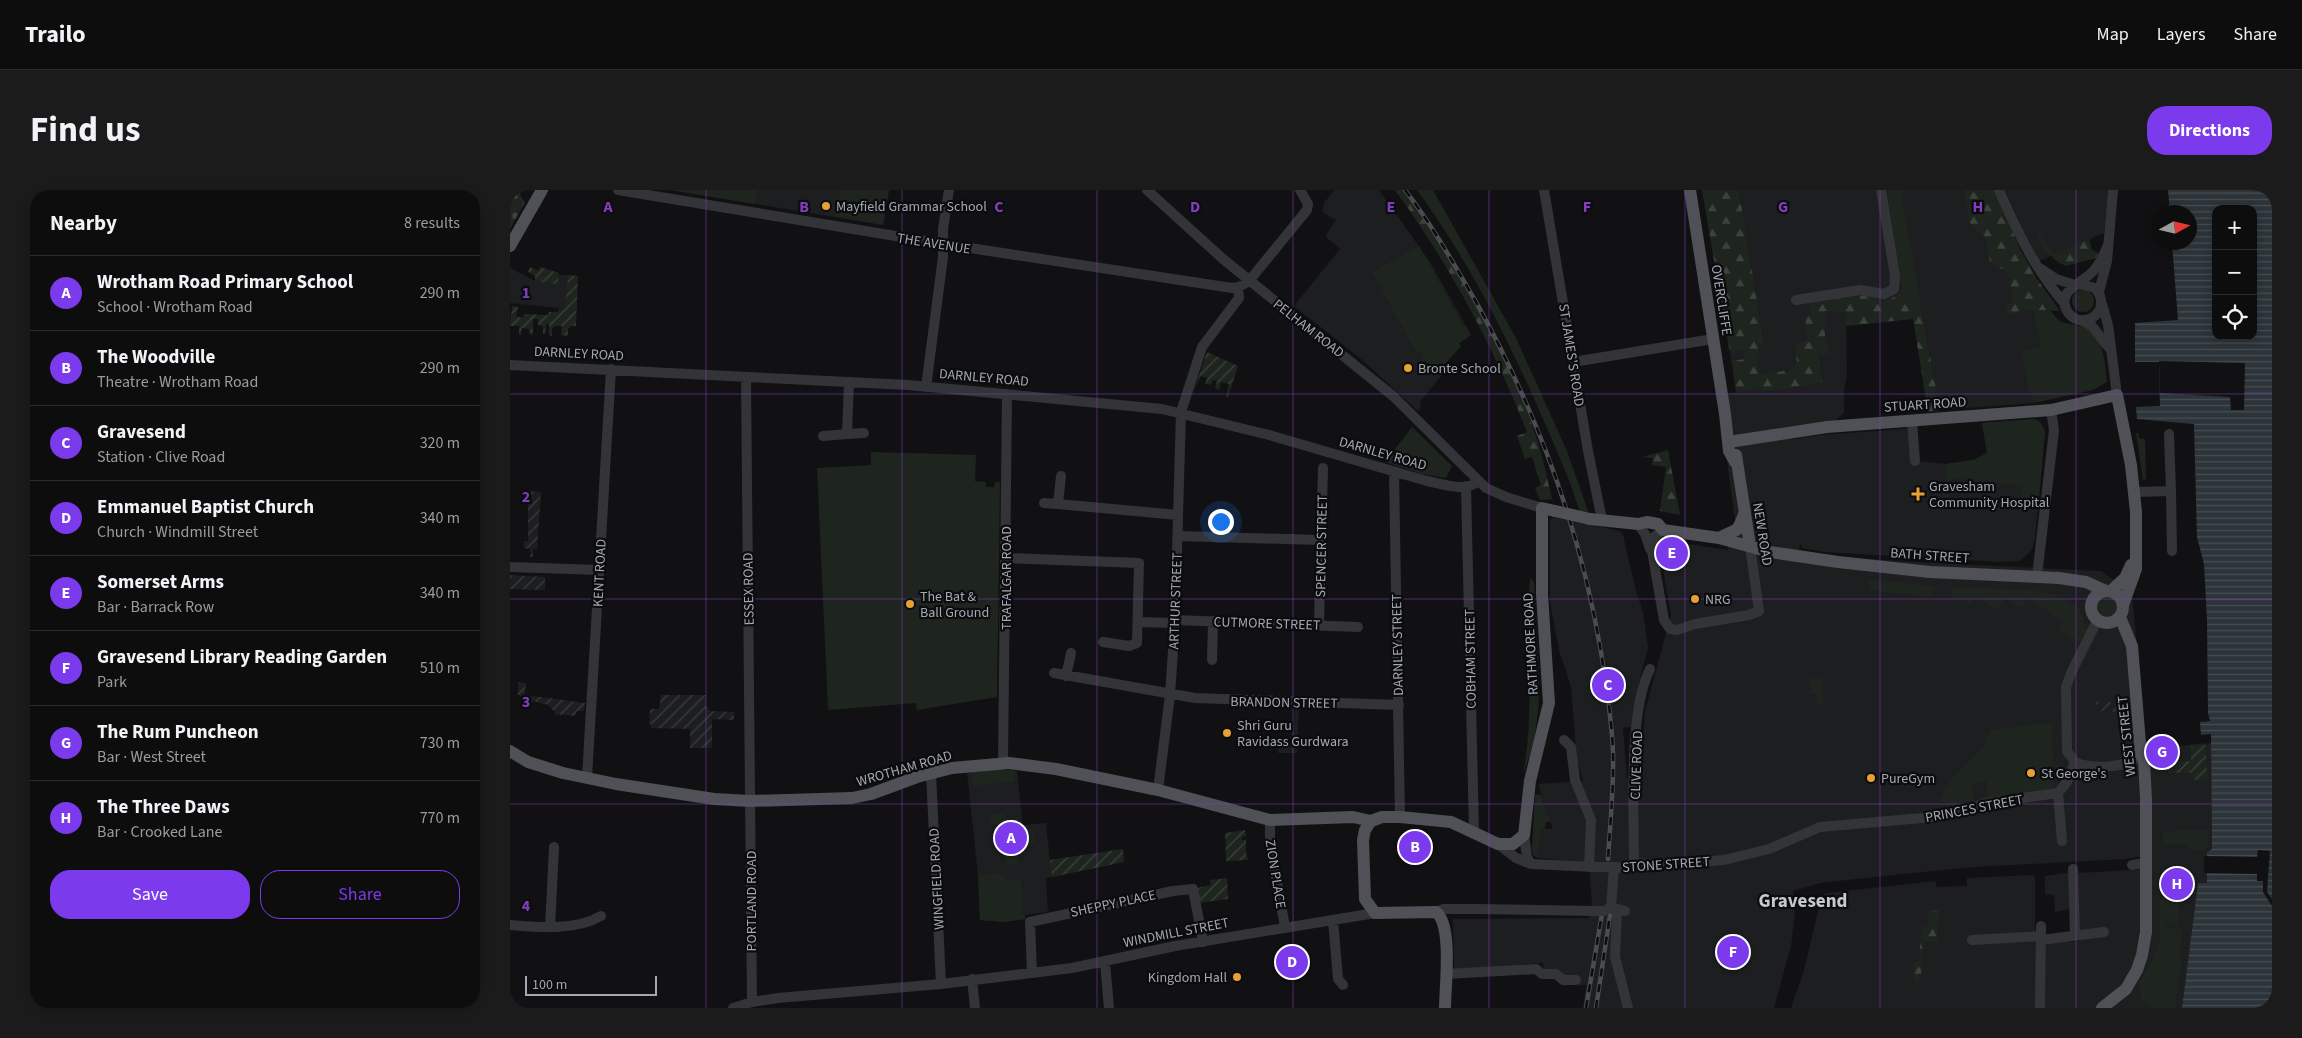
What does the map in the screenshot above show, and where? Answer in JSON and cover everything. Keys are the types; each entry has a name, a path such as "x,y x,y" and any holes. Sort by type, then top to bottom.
{"main road":[{"path":"510,246 542,190"},
{"name":"OVERCLIFFE","path":"1690,190 1721,388 1730,397 1727,421"},
{"path":"2117,395 2132,465 2135,492 2136,548 2136,569 2122,611 2108,623 2098,619 2092,612 2092,602 2097,595 2108,591 2128,574 2136,548"},
{"name":"STUART ROAD","path":"1735,440 1827,427 2050,410 2117,395"},
{"path":"1727,421 1735,440"},
{"name":"NEW ROAD","path":"1727,421 1729,451 1735,462"},
{"name":"NEW ROAD","path":"1735,440 1735,462 1750,546"},
{"path":"1548,510 1596,520 1638,524 1651,522 1658,524 1663,530 1719,538 1738,529 1745,512"},
{"name":"RATHMORE ROAD","path":"1524,835 1530,781 1549,703 1542,594 1548,510"},
{"name":"BATH STREET","path":"1719,538 1770,552 1896,568 2037,576 2086,582 2108,591"},
{"path":"2108,591 2119,596 2122,611"},
{"name":"WEST STREET","path":"2102,1008 2126,989 2137,970 2146,932 2141,861 2146,799 2144,760 2132,646 2122,611"},
{"name":"WROTHAM ROAD","path":"510,751 528,762 547,769 587,778 684,795 750,801 859,797 931,773 973,765 1003,763 1034,765 1158,790 1270,820 1353,817 1371,821 1382,817 1400,817 1436,820 1474,832 1498,844"},
{"name":"WROTHAM ROAD","path":"1337,819 1356,826 1363,840"},
{"path":"1371,821 1365,830 1363,840 1366,899 1376,913"},
{"path":"1498,844 1514,844 1524,835"},
{"path":"1436,912 1440,915 1445,928 1445,1008"},
{"name":"WINDMILL STREET","path":"1376,913 1436,912"}],"street":[{"name":"THE AVENUE","path":"618,190 943,244 1217,287 1238,288"},
{"path":"926,387 944,254 943,229 949,190"},
{"name":"PELHAM ROAD","path":"1147,190 1249,281 1379,385 1467,470"},
{"path":"1238,288 1249,281 1306,210 1308,204 1300,190"},
{"name":"ST JAMES'S ROAD","path":"1544,190 1597,492 1596,520"},
{"path":"1796,300 1860,290 1884,294 1894,289 1895,276 1881,190"},
{"path":"1999,190 2019,236 2044,280 2065,304 2070,315 2092,326 2107,343 2112,353"},
{"path":"2113,190 2107,261 2099,292 2112,353 2117,395"},
{"path":"2065,304 2067,293 2095,270 2108,245"},
{"path":"2035,265 2056,278 2077,284 2090,285 2099,292"},
{"name":"ARTHUR STREET","path":"1158,790 1170,695 1175,621 1181,412 1202,347 1239,298 1238,288"},
{"path":"2080,320 2092,318 2102,304"},
{"path":"1573,362 1713,339"},
{"name":"DARNLEY ROAD","path":"510,365 926,387 1181,412 1276,437 1394,473 1446,485 1466,486 1473,485 1478,481"},
{"name":"KENT ROAD","path":"587,778 610,369"},
{"name":"ESSEX ROAD","path":"746,377 750,801"},
{"path":"847,434 849,382"},
{"name":"TRAFALGAR ROAD","path":"1003,763 1008,394"},
{"path":"2037,576 2054,430 2050,410"},
{"path":"1912,421 1915,461"},
{"path":"823,436 864,433"},
{"path":"2169,434 2172,551"},
{"name":"SPENCER STREET","path":"1320,624 1323,468"},
{"path":"1446,485 1457,480 1467,470 1478,481 1494,492 1548,510"},
{"name":"DARNLEY STREET","path":"1394,473 1400,817"},
{"path":"1058,504 1061,476"},
{"name":"COBHAM STREET","path":"1466,486 1474,832"},
{"path":"2135,492 2171,490"},
{"path":"1044,503 1178,515"},
{"path":"1638,524 1645,534 1652,551"},
{"path":"1652,551 1654,536 1663,530"},
{"path":"1178,536 1321,540"},
{"name":"NEW ROAD","path":"1652,551 1664,620 1670,629 1676,630 1695,624 1749,616 1759,610 1750,546"},
{"path":"1006,558 1139,563 1139,622 1136,644 1126,646 1103,642"},
{"path":"510,567 600,570"},
{"path":"2098,619 2066,687 2067,752 2075,762 2094,766 2134,762 2142,755"},
{"path":"1212,660 1213,621"},
{"name":"CUTMORE STREET","path":"1139,622 1213,621 1358,627"},
{"path":"1066,676 1071,653"},
{"name":"CLIVE ROAD","path":"1634,863 1635,739 1642,693 1650,669"},
{"name":"BRANDON STREET","path":"1054,674 1170,695 1234,701 1399,705"},
{"path":"1564,740 1570,747 1575,780 1591,820 1591,867"},
{"path":"2064,838 2058,793 2067,782 2075,762"},
{"name":"WINGFIELD ROAD","path":"931,773 941,984"},
{"name":"PRINCES STREET","path":"1797,836 1820,827 1944,816 1987,804 2058,793"},
{"name":"PORTLAND ROAD","path":"750,801 752,1002"},
{"name":"ZION PLACE","path":"1270,820 1270,844 1285,927"},
{"name":"RATHMORE ROAD","path":"1524,835 1527,857 1531,864"},
{"name":"STONE STREET","path":"1531,864 1623,868 1634,863 1666,865 1724,860 1769,849 1797,836"},
{"name":"WROTHAM ROAD","path":"1498,844 1516,858 1531,864"},
{"path":"550,927 554,848"},
{"path":"1614,868 1618,909 1616,957 1628,1008"},
{"path":"2073,869 2075,935"},
{"name":"SHEPPY PLACE","path":"1032,973 1030,922 1181,890 1194,889 1203,942"},
{"name":"WINDMILL STREET","path":"1436,912 1443,909 1478,908 1594,911 1618,909"},
{"name":"WINDMILL STREET","path":"733,1008 752,1002 941,984 1032,973 1105,962 1285,927 1376,913"},
{"path":"510,925 550,927 589,922 601,916"},
{"path":"1334,920 1338,979 1343,985"},
{"path":"1972,940 2041,934 2075,935 2104,932"},
{"path":"2040,1008 2041,934"},
{"path":"1105,962 1109,1008"},
{"path":"1446,974 1536,969 1542,974 1556,974 1563,980 1576,980"},
{"path":"972,979 975,1008"}],"shaded area":[{"name":"Mayfield Grammar School","path":"671,190 889,190 883,225"},
{"path":"1334,190 1379,190 1430,262 1471,335 1459,343 1461,346 1443,366 1446,370 1420,402 1421,408 1418,411 1361,359 1294,306 1340,249 1325,236 1336,220 1322,212 1324,203"},
{"path":"1739,190 1986,190 2018,266 2033,310 2040,348 2021,351 2034,403 1940,410 1920,302 1846,312 1847,375 1844,389 1844,413 1835,421 1790,428 1792,439 1917,428 1918,461 1946,464 1986,456 1982,423 2034,419 2039,421 2045,431 2035,538 2032,550 2020,561 1999,562 1824,552 1802,548 1800,543 1799,554 1914,562 2101,571 2132,593 2146,748 2211,743 2212,849 2207,852 2207,884 2198,884 2182,1008 1791,1008 1804,970 1821,898 1826,893 1935,881 1937,887 1967,886 1967,878 2033,875 2035,877 2035,944 2080,941 2077,873 2150,869 2150,855 2125,859 1975,867 1912,873 1820,883 1793,891 1795,912 1791,946 1774,1008 1583,1008 1586,985 1578,986 1576,976 1565,976 1558,969 1544,970 1543,963 1454,970 1453,919 1589,918 1589,906 1592,905 1589,863 1538,858 1542,829 1553,829 1538,784 1583,781 1577,761 1571,687 1559,650 1550,602 1550,520 1553,517 1620,531 1623,535 1643,612 1648,648 1640,678 1631,727 1623,728 1627,779 1640,778 1645,711 1671,615 1659,547 1663,540 1728,550 1729,530 1735,520 1718,395 1736,392 1729,348 1764,342"},
{"path":"2005,190 2108,190 2104,233 2039,261 2030,247"},
{"path":"2168,190 2272,190 2272,1008 2182,1008 2198,883 2207,883 2207,852 2212,849 2211,734 2201,735 2200,722 2210,721 2208,713 2207,619 2204,564 2197,537 2194,424 2137,419 2136,407 2160,406 2159,362 2135,362 2135,323 2178,320 2173,250 2197,250 2197,205 2169,205"},
{"path":"510,268 535,281 557,285 559,275 568,275 566,309 510,303"},
{"path":"528,491 541,492 537,549 533,549 533,557 530,557 530,549 524,548 524,541 528,541"},
{"path":"510,575 545,577 545,590 510,589"},
{"path":"518,682 526,683 525,695 585,703 584,711 577,711 575,716 554,714 555,712 548,705 533,701 531,703 528,700 521,699 520,695 518,695"},
{"path":"661,695 706,695 706,706 710,711 734,712 734,720 712,719 712,748 690,748 690,729 651,728 651,724 649,724 650,709 659,709"},
{"path":"2096,702 2129,703 2129,712 2096,711"},
{"path":"1295,709 1299,709 1297,753 1278,753 1279,739 1293,737"},
{"path":"1017,771 1023,825 1046,823 1050,860 1123,849 1124,862 1046,878 1048,912 1025,915 1025,919 1005,922 980,920 978,875 967,773"},
{"path":"2072,872 2075,908 2055,912 2054,895 2045,894 2045,876"}],"green space":[{"path":"510,190 520,190 521,197 525,202 510,229"},
{"path":"671,190 757,190 754,204"},
{"path":"841,190 889,190 883,225 836,217"},
{"path":"1395,190 1403,190 1423,217 1461,277 1496,340 1536,436 1552,499 1540,500 1535,488 1541,485 1532,457 1525,459 1517,436 1527,432 1485,338 1434,247"},
{"path":"1417,190 1433,190 1516,338 1567,451 1589,514 1579,510 1544,421 1517,361 1487,302 1454,245"},
{"path":"1702,190 1739,190 1764,343 1758,344 1760,358 1757,359 1760,375 1791,370 1797,362 1795,346 1808,339 1805,317 1811,315 1810,302 1867,295 1888,300 1901,293 1920,302 1940,410 1928,412 1913,319 1846,326 1846,312 1825,311 1825,338 1830,353 1818,355 1822,382 1763,392 1762,388 1736,392 1733,361 1745,359 1744,350 1731,352 1729,348"},
{"path":"1887,190 1901,190 1920,302 1901,293 1902,284 1898,270"},
{"path":"1964,190 1995,190 2020,249 2037,279 2060,311 2033,310 2008,314 2006,306 2013,301 2008,272 1990,263 1986,238 1970,223"},
{"path":"2038,236 2040,236 2053,254 2089,239 2092,250 2098,253 2096,258 2066,266 2049,254 2040,241"},
{"path":"1419,246 1463,327 1466,326 1471,335 1459,343 1461,346 1438,372 1422,358 1421,351 1417,353 1372,272"},
{"path":"530,267 538,271 540,267 559,273 558,285 535,281 535,276 528,272"},
{"path":"568,275 578,276 576,326 571,326 568,329 568,336 561,335 562,326 552,328 552,336 549,335 549,324 546,324 545,334 543,334 543,326 538,325 538,319 533,319 533,335 530,334 529,329 522,328 521,335 519,335 519,326 510,326 512,306 518,307 516,316 523,318 524,314 548,315 549,312 558,312 559,309 565,309"},
{"path":"2083,290 2091,293 2094,301 2091,309 2083,312 2075,309 2072,301 2075,293"},
{"path":"2033,310 2051,311 2064,323 2080,326 2094,334 2102,349 2107,382 2093,390 2034,403 2028,388 2021,351 2040,347"},
{"path":"1207,352 1238,366 1228,397 1226,397 1229,384 1221,382 1219,390 1215,388 1217,381 1213,380 1211,385 1205,384 1207,378 1201,376 1194,390"},
{"path":"2034,419 2041,423 2045,431 2038,509 2020,507 2022,486 1951,478 1948,504 1935,503 1935,499 1943,499 1946,464 1973,460 1987,453 1982,423"},
{"path":"1412,427 1452,466 1446,478 1422,474 1385,462"},
{"path":"2136,433 2138,433 2139,438 2145,439 2146,479 2143,480"},
{"path":"1668,450 1680,515 1660,511 1666,467 1652,465 1653,458 1642,457"},
{"name":"The Bat & Ball Ground","path":"871,452 976,455 975,481 986,482 986,487 994,487 995,482 1000,482 997,697 917,710 916,703 828,710 817,468 871,465"},
{"path":"1530,578 1534,581 1539,703 1531,750 1523,773 1529,724 1528,627"},
{"path":"1868,579 1937,587 1929,597 1871,590"},
{"path":"1951,587 2038,591 2055,595 2079,608 2087,630 2081,643 2059,629 2063,621 2028,598 2022,607 2004,599 1997,610 1975,597 1971,604 1962,598 1957,598 1955,602 1952,599"},
{"path":"2108,595 2116,599 2120,607 2116,615 2108,619 2100,615 2096,607 2100,599"},
{"path":"1822,677 1824,703 1817,704 1816,693 1806,694 1806,692 1812,691 1810,681 1797,682"},
{"path":"2052,722 2054,791 1989,800 1986,781 1972,783 1974,801 1946,806 1946,803 1939,800 1953,777 1986,745 1983,732 1986,736 1990,735 1989,730"},
{"path":"2206,745 2207,779 2194,780 2191,773 2168,773 2168,762 2191,761 2191,746"},
{"path":"1014,770 1015,781 973,786 971,772"},
{"path":"1535,794 1541,795 1551,822 1546,822 1545,829 1542,829 1538,858 1533,855 1532,850"},
{"path":"1005,813 1006,819 1018,817 1020,829 1033,829 1035,844 1025,845 1024,832 1024,843 1017,846 1018,864 1006,866 1005,843 1002,843 998,824 990,825 989,815"},
{"path":"1245,830 1246,836 1242,837 1242,840 1246,840 1248,860 1226,861 1225,833"},
{"path":"2174,830 2208,831 2208,845 2204,851 2190,850 2187,844 2163,845 2163,832 2173,833"},
{"path":"1123,849 1124,862 1052,877 1050,860"},
{"path":"1003,874 1004,881 1021,879 1023,915 1025,915 1025,919 1005,922 980,920 978,875"},
{"path":"1227,878 1228,899 1199,903 1197,890 1200,887 1211,885 1210,880"},
{"path":"2173,895 2180,896 2178,926 2166,923 2165,927 2182,929 2180,956 2182,966 2178,976 2179,987 2175,997 2176,1008 2149,1008 2148,1001 2141,1002 2140,982 2152,962 2160,941 2160,900 2162,897 2172,899"},
{"path":"1939,910 1937,942 1923,942 1921,975 1919,980 1914,981 1914,964 1919,962 1921,931 1923,926 1928,927 1928,912"}],"pier":[{"path":"2159,361 2245,363 2244,410 2231,410 2230,397 2160,393"},
{"path":"2258,850 2270,851 2267,892 2272,899 2272,906 2263,892 2263,881 2257,881 2257,874 2204,873 2204,856 2257,857"}],"railway":[{"path":"1405,190 1442,245 1498,343 1537,428 1554,471 1568,515 1592,606 1610,715 1613,766 1608,859"},
{"path":"1586,1008 1602,914"},
{"path":"1596,1008 1610,915"}],"place":[{"name":"Mayfield Grammar School","path":"826,206"},
{"name":"Bronte School","path":"1408,368"},
{"name":"Gravesham Community Hospital","path":"1918,494"},
{"name":"Somerset Arms","path":"1672,553"},
{"name":"NRG","path":"1695,599"},
{"name":"The Bat & Ball Ground","path":"910,604"},
{"name":"Gravesend","path":"1608,685"},
{"name":"Shri Guru Ravidass Gurdwara","path":"1227,733"},
{"name":"The Rum Puncheon","path":"2162,752"},
{"name":"St George's","path":"2031,773"},
{"name":"PureGym","path":"1871,778"},
{"name":"Wrotham Road Primary School","path":"1011,838"},
{"name":"The Woodville","path":"1415,847"},
{"name":"The Three Daws","path":"2177,884"},
{"name":"Gravesend Library Reading Garden","path":"1733,952"},
{"name":"Emmanuel Baptist Church","path":"1292,962"},
{"name":"Kingdom Hall","path":"1237,977"}],"district":[{"name":"Gravesend","path":"1803,900"}]}
